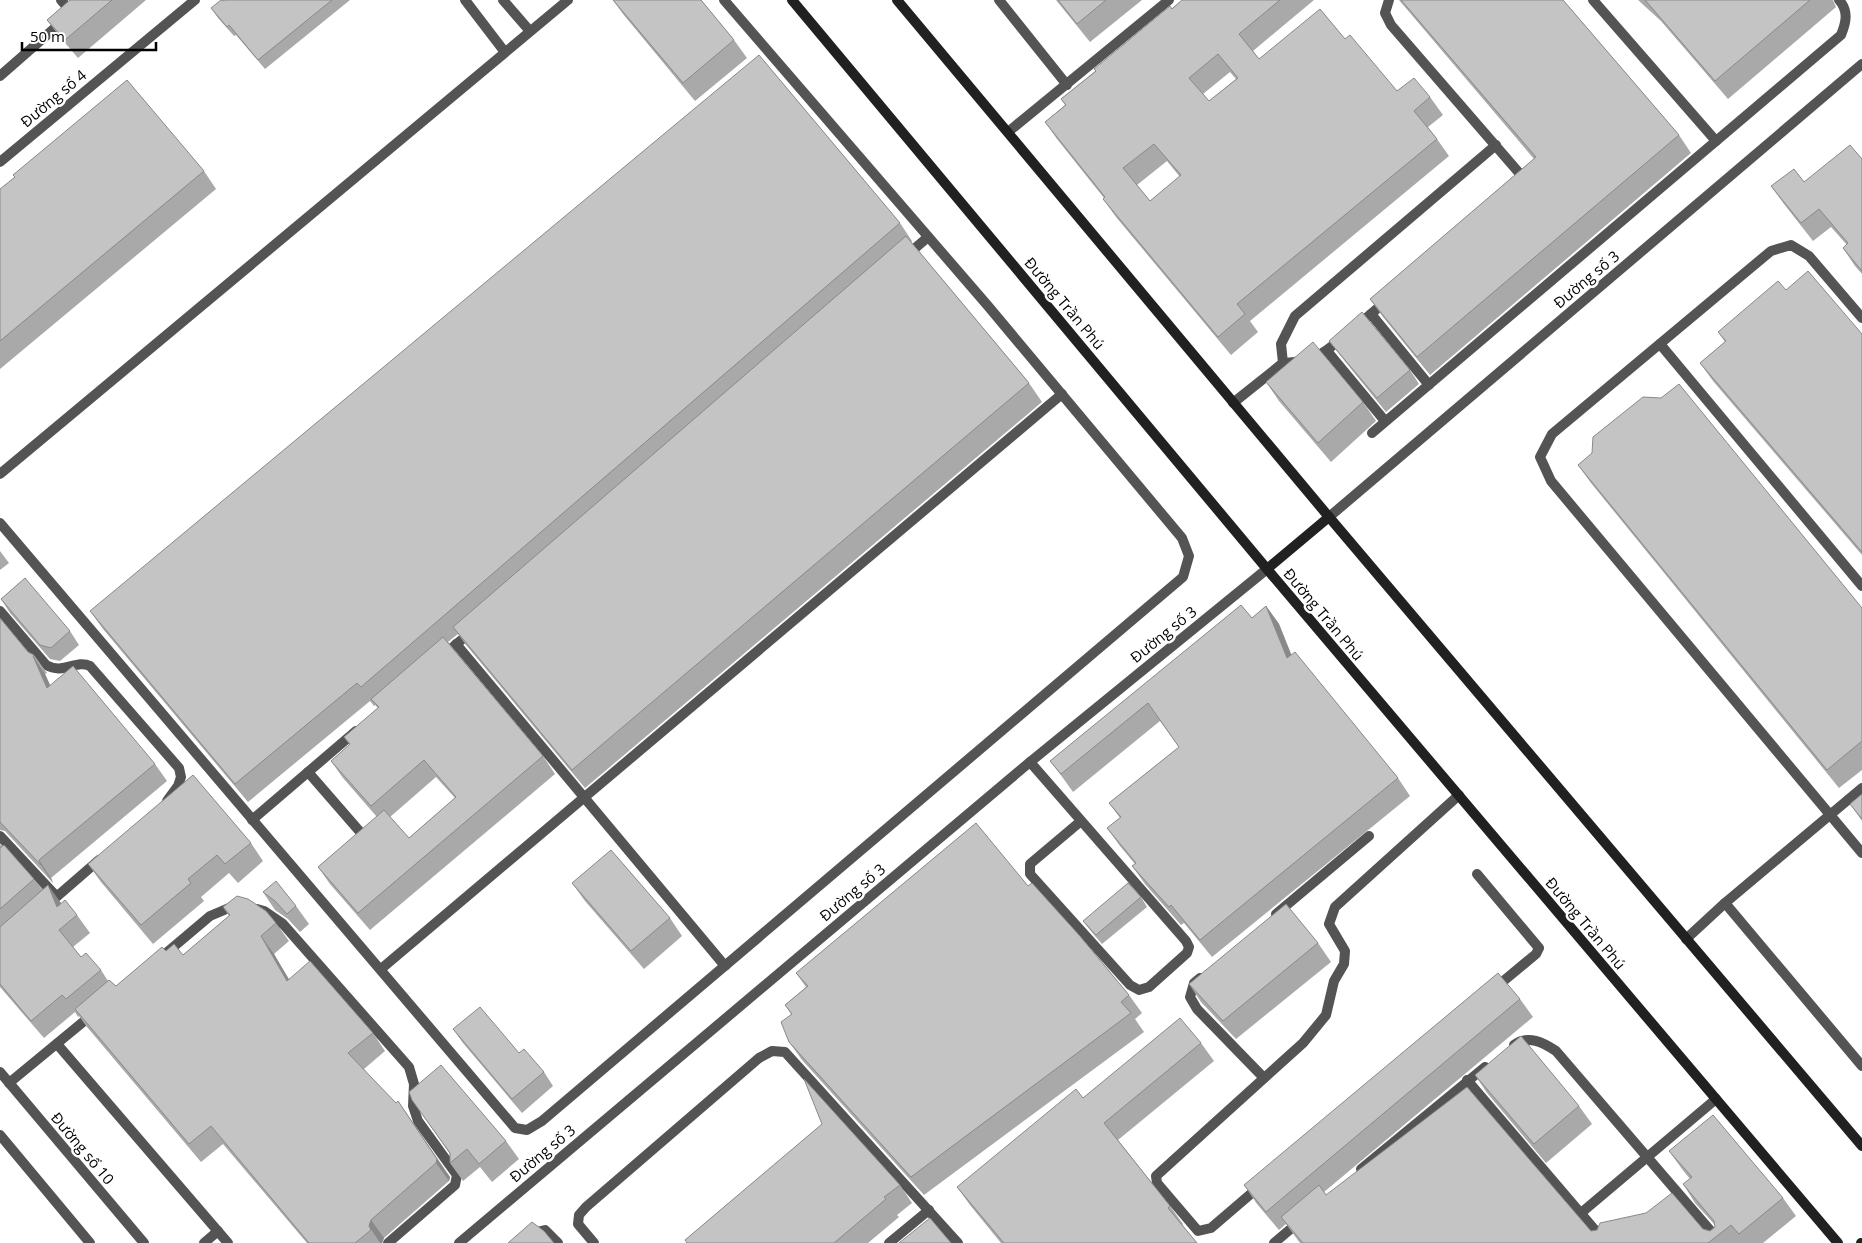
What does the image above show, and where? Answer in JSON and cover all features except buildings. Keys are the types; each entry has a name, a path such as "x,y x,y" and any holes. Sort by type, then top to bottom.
{"main road":[{"name":"Đường Trần Phú","path":"792,0 1267,569 1838,1243"},
{"path":"897,0 1233,403 1862,1146"},
{"path":"1267,569 1329,517"}],"street":[{"path":"61,0 72,13"},
{"name":"Đường số 4","path":"0,162 195,0"},
{"path":"465,0 504,51"},
{"path":"503,0 529,30"},
{"path":"0,474 529,30 568,0"},
{"path":"0,524 515,1128 527,1130 542,1121 1184,577 1189,556 1182,538 1062,394 724,0"},
{"path":"1000,0 1066,85"},
{"path":"1008,132 1169,0"},
{"path":"1389,0 1385,13 1391,25 1527,182 1519,188"},
{"path":"1593,0 1716,141"},
{"path":"1372,433 1841,35 1847,22 1843,4 1839,0"},
{"path":"0,76 83,4"},
{"name":"Đường số 3","path":"1329,517 1862,64"},
{"path":"1283,363 1281,344 1294,316 1496,145"},
{"path":"898,263 928,237"},
{"path":"1862,318 1809,256 1791,245 1771,251 1552,434 1540,456 1551,481 1862,853"},
{"path":"1233,403 1283,363 1304,362 1327,351 1393,296"},
{"path":"1371,314 1429,384"},
{"path":"1660,344 1862,586"},
{"path":"1327,351 1385,422"},
{"path":"381,969 1062,394"},
{"name":"Đường số 3","path":"459,1243 1030,762 1267,569"},
{"path":"0,611 46,665 55,670 84,664 90,666 179,768 178,786 171,797 157,810"},
{"path":"434,664 479,625"},
{"path":"456,644 725,966"},
{"path":"252,820 367,721"},
{"path":"1030,762 1186,941 1189,947 1187,953 1149,987 1139,990 1130,985 1030,874 1030,864 1081,821"},
{"path":"308,772 370,842"},
{"path":"1686,939 1725,903 1862,788"},
{"path":"1271,1177 1211,1228 1198,1231 1157,1184 1156,1176 1303,1042 1326,1015 1334,981 1344,964 1345,951 1329,924 1335,907 1459,796"},
{"path":"0,836 57,897"},
{"path":"1270,919 1369,836"},
{"path":"36,915 107,853"},
{"path":"6,863 16,854"},
{"path":"1477,874 1538,948 1536,954 1491,992"},
{"path":"1725,903 1862,1066"},
{"path":"159,958 210,916 239,904 264,911 283,924 408,1067 414,1084 413,1106 418,1121 457,1175 455,1185 388,1243"},
{"path":"1210,971 1194,983 1190,996 1198,1009 1264,1078"},
{"path":"9,1083 100,1008"},
{"path":"1350,1179 1468,1080 1518,1042 1539,1040 1556,1051 1721,1243"},
{"path":"56,1044 228,1243"},
{"path":"594,1243 578,1224 579,1215 586,1207 759,1058 772,1051 785,1052 958,1243"},
{"name":"Đường số 10","path":"0,1072 144,1243"},
{"path":"1468,1080 1606,1243"},
{"path":"1581,1213 1716,1099"},
{"path":"0,1135 90,1243"},
{"path":"890,1243 929,1210"},
{"path":"1274,1243 1312,1211"},
{"path":"524,1243 537,1232 545,1230 558,1243"},
{"path":"204,1243 218,1231"}]}
